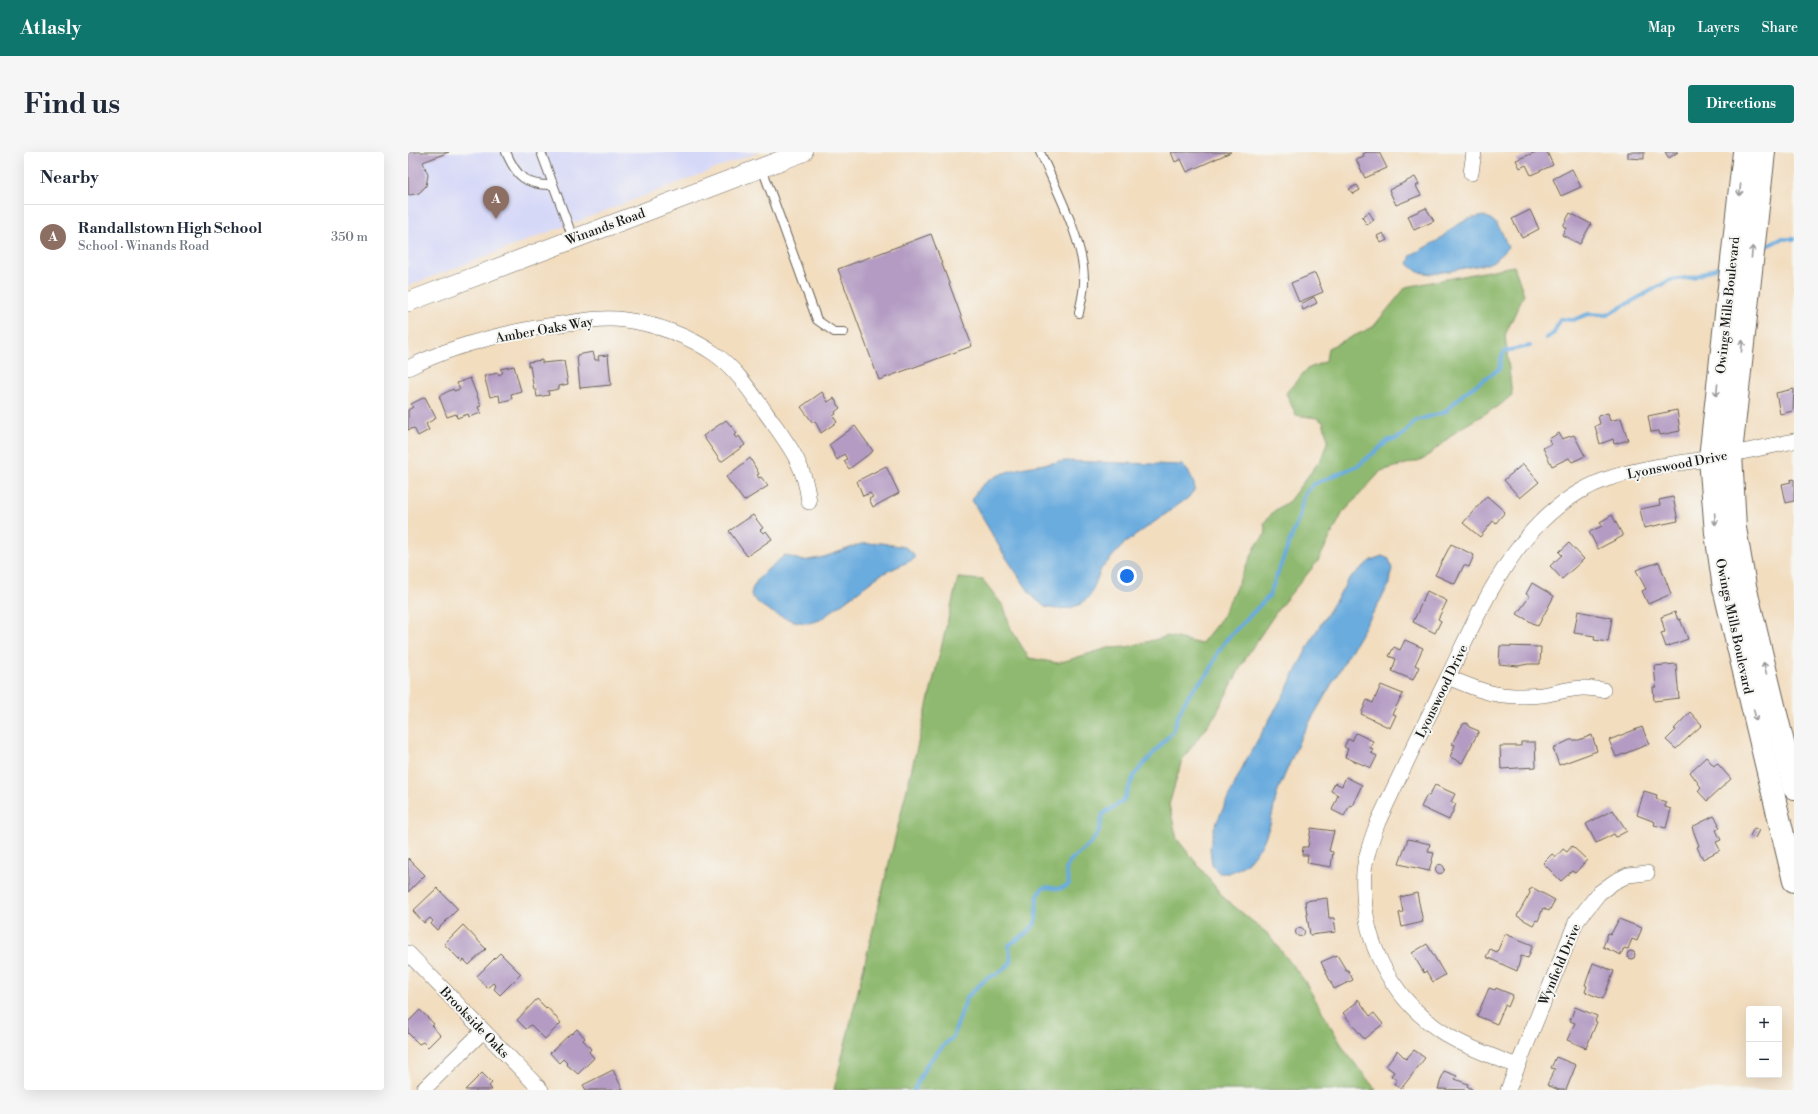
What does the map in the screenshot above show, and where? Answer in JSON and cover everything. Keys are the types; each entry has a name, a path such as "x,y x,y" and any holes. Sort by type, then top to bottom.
{"main road":[{"name":"Owings Mills Boulevard","path":"1744,152 1728,296 1716,532 1724,588 1794,881"},
{"name":"Owings Mills Boulevard","path":"1764,152 1749,287 1720,456 1745,586 1794,788"}],"street":[{"name":"Winands Road","path":"408,302 573,238 803,152"},
{"path":"1471,173 1474,152"},
{"name":"Amber Oaks Way","path":"408,368 476,343 539,327 595,319 624,319 668,330 715,354 749,389 792,450 807,483 809,502"},
{"name":"Lyonswood Drive","path":"1517,1066 1451,1038 1431,1024 1397,990 1383,969 1367,921 1364,896 1364,872 1369,847 1378,822 1495,582 1509,560 1526,538 1544,520 1564,503 1588,488 1606,480 1641,470 1794,441"},
{"path":"1448,677 1488,694 1504,696 1544,694 1585,688 1603,690"},
{"name":"Wynfield Drive","path":"1508,1090 1576,922 1599,893 1614,882 1628,875 1647,873"},
{"name":"Brookside Oaks","path":"408,953 541,1090"},
{"path":"423,1090 483,1031"}],"lane":[{"path":"506,152 515,171 522,177 530,182 543,185 553,184"},
{"path":"541,152 573,238"},
{"path":"1040,152 1075,235 1082,261 1084,277 1083,296 1078,313"},
{"path":"762,168 817,320 834,332 844,332"}],"shaded area":[{"path":"408,152 759,152 408,286"}],"green space":[{"path":"1514,266 1524,294 1505,335 1512,395 1500,405 1459,429 1424,459 1381,471 1342,514 1318,561 1279,608 1246,657 1216,714 1182,760 1169,805 1177,839 1224,898 1268,934 1304,980 1345,1051 1376,1090 834,1090 958,578 983,580 1004,607 1011,629 1029,658 1058,663 1108,648 1127,647 1168,636 1201,644 1221,619 1256,546 1266,533 1264,523 1274,511 1289,501 1321,459 1328,440 1323,422 1317,418 1296,415 1286,393 1307,369 1326,361 1328,348 1373,327 1406,287"}],"water":[{"path":"1484,216 1497,224 1508,247 1496,260 1487,264 1432,274 1418,272 1408,264 1411,255 1437,241 1454,227 1468,219"},
{"path":"1065,461 1182,465 1191,476 1195,489 1188,498 1125,543 1101,569 1090,596 1081,604 1070,608 1056,609 1045,607 1032,596 1003,553 972,500 978,489 999,475 1026,467"},
{"path":"881,543 905,547 914,554 914,559 880,575 820,620 807,623 784,618 762,606 751,595 752,589 759,578 785,555 803,561 824,557 861,544"},
{"path":"1382,556 1389,559 1392,569 1388,587 1301,737 1277,793 1270,825 1262,845 1248,862 1238,869 1229,873 1219,873 1212,865 1210,848 1214,828 1245,762 1283,696 1314,635 1349,579 1371,560"}],"building":[{"path":"408,152 449,152 423,162 428,175 426,186 419,193 410,195 408,194"},
{"path":"1171,152 1231,152 1187,172 1181,159 1175,162"},
{"path":"1367,152 1379,152 1387,168 1365,178 1356,159 1364,156 1363,154"},
{"path":"1536,152 1547,152 1553,165 1531,175 1526,165 1520,168 1516,160"},
{"path":"1628,152 1644,152 1644,159 1628,158"},
{"path":"1665,152 1678,152 1669,158"},
{"path":"1572,169 1581,187 1561,196 1553,179"},
{"path":"1415,177 1419,184 1416,186 1421,195 1396,205 1389,190"},
{"path":"1357,185 1360,190 1353,194 1349,189"},
{"path":"1426,208 1434,221 1414,230 1408,216"},
{"path":"1530,210 1539,229 1522,238 1512,219"},
{"path":"1369,212 1374,220 1367,225 1362,217"},
{"path":"1570,213 1591,224 1580,244 1562,235 1566,228 1563,226"},
{"path":"1383,233 1387,240 1381,243 1377,236"},
{"path":"931,234 972,346 879,380 838,269"},
{"path":"1315,273 1323,292 1299,302 1291,283"},
{"path":"1314,297 1317,303 1303,310 1301,304"},
{"path":"593,352 595,360 599,360 598,356 608,355 611,385 580,388 577,355"},
{"path":"542,360 542,363 564,361 568,384 559,386 559,389 548,391 549,395 537,397 528,362"},
{"path":"514,366 521,391 511,394 512,399 500,402 499,395 490,397 484,376 498,373 499,375 503,372 500,369"},
{"path":"470,378 481,406 478,407 481,413 469,417 468,414 457,418 456,414 447,417 439,396 453,389 454,391 460,389 457,383"},
{"path":"1794,389 1793,411 1780,414 1776,393"},
{"path":"822,392 828,402 834,398 840,408 833,416 837,422 821,433 815,421 813,423 801,407"},
{"path":"425,397 436,418 426,424 429,430 418,436 414,428 408,430 408,410 413,407 411,404"},
{"path":"1677,410 1680,431 1660,435 1659,431 1651,432 1648,416"},
{"path":"1608,413 1610,421 1621,418 1628,440 1614,444 1613,439 1600,444 1595,426 1600,424 1598,416"},
{"path":"726,420 737,433 734,435 736,438 739,436 745,445 721,462 703,436"},
{"path":"855,426 873,451 849,469 844,461 847,459 844,454 837,460 829,445"},
{"path":"1559,433 1562,439 1574,435 1585,456 1572,462 1569,458 1552,466 1543,448 1551,444 1549,439"},
{"path":"750,458 759,474 757,475 759,478 761,477 768,486 744,501 726,477"},
{"path":"1523,464 1539,482 1520,498 1504,480"},
{"path":"886,466 899,493 873,507 869,499 873,497 870,493 863,496 857,481"},
{"path":"1794,479 1794,501 1786,503 1782,484 1791,482 1790,480"},
{"path":"1487,496 1505,512 1496,523 1493,521 1480,537 1463,523"},
{"path":"1673,497 1678,521 1644,528 1640,509 1660,505 1659,500"},
{"path":"753,515 763,528 760,530 763,533 766,531 772,539 747,556 729,531"},
{"path":"1612,515 1623,536 1598,549 1589,532 1602,526 1600,522"},
{"path":"1569,543 1584,559 1562,579 1550,566 1562,555 1559,552"},
{"path":"1451,544 1474,555 1469,567 1464,565 1455,584 1435,575"},
{"path":"1659,562 1671,594 1648,604 1642,591 1646,589 1636,570"},
{"path":"1532,583 1554,596 1538,626 1517,614 1530,596 1526,594"},
{"path":"1427,591 1447,601 1438,619 1441,621 1435,633 1413,622"},
{"path":"1578,611 1612,618 1608,642 1594,640 1595,636 1574,633"},
{"path":"1675,612 1678,620 1680,619 1688,639 1666,647 1661,633 1665,632 1661,617"},
{"path":"1405,640 1423,648 1415,665 1419,667 1413,680 1392,671 1396,659 1389,656 1394,647 1400,650"},
{"path":"1500,646 1541,647 1540,664 1518,666 1499,664"},
{"path":"1676,664 1679,698 1654,701 1653,687 1656,687 1654,666"},
{"path":"1381,685 1403,694 1392,714 1396,715 1390,728 1361,714 1367,700 1373,703"},
{"path":"1690,712 1702,725 1676,749 1666,740"},
{"path":"1467,723 1469,727 1479,731 1462,763 1450,757 1455,745 1452,744 1456,736 1463,724"},
{"path":"1642,727 1649,744 1616,757 1609,740"},
{"path":"1356,733 1373,741 1370,748 1373,749 1371,753 1377,756 1371,768 1345,757 1348,749 1344,747 1348,739 1352,741"},
{"path":"1592,735 1597,751 1559,765 1553,748 1570,740 1579,740"},
{"path":"1521,742 1535,742 1536,767 1501,769 1500,746 1521,746"},
{"path":"1706,757 1714,766 1717,763 1731,779 1707,801 1698,791 1701,787 1690,772"},
{"path":"1346,777 1362,785 1352,806 1350,805 1344,816 1332,810 1338,795 1331,791 1335,783 1342,786"},
{"path":"1435,785 1455,794 1451,802 1456,804 1449,820 1421,807 1427,795 1429,796"},
{"path":"1644,791 1657,795 1656,799 1666,802 1665,807 1671,809 1666,828 1654,825 1655,822 1637,815"},
{"path":"1613,810 1627,831 1616,837 1614,834 1596,843 1586,824"},
{"path":"1714,816 1720,828 1716,830 1721,840 1716,842 1720,850 1703,859 1697,847 1699,846 1692,827"},
{"path":"1311,828 1334,831 1329,851 1333,852 1331,867 1307,863 1308,855 1302,855 1303,847 1308,847"},
{"path":"1754,828 1759,830 1755,838 1750,836"},
{"path":"1408,839 1430,844 1428,852 1434,853 1429,871 1399,864"},
{"path":"1572,846 1587,860 1575,873 1572,871 1561,881 1543,863 1552,854 1556,857 1563,849 1567,852"},
{"path":"408,858 425,875 408,892"},
{"path":"1438,865 1442,865 1444,869 1442,873 1438,873 1436,871 1436,867"},
{"path":"437,888 458,909 437,930 431,924 433,921 430,918 424,923 413,911"},
{"path":"1533,888 1555,900 1549,911 1543,908 1538,921 1536,920 1533,925 1517,916 1530,893 1529,890"},
{"path":"1417,893 1423,922 1402,927 1399,913 1403,912 1400,897"},
{"path":"1327,898 1329,918 1334,918 1336,932 1310,935 1305,901"},
{"path":"1619,919 1642,928 1637,941 1632,939 1628,949 1624,948 1621,955 1603,947 1608,933 1611,934"},
{"path":"463,925 486,949 469,965 464,960 462,962 444,944"},
{"path":"1298,928 1302,928 1304,932 1302,936 1298,936 1296,934 1296,930"},
{"path":"1505,934 1533,945 1528,958 1521,956 1517,971 1486,957 1490,949 1497,952"},
{"path":"1427,944 1445,975 1433,982 1426,971 1424,973 1412,953"},
{"path":"1629,951 1633,951 1635,955 1633,959 1629,959 1627,957 1627,953"},
{"path":"500,953 521,974 500,995 494,989 496,986 493,983 487,988 477,976"},
{"path":"1337,955 1353,980 1334,989 1321,962"},
{"path":"1593,963 1614,971 1603,999 1585,992 1587,986 1585,985"},
{"path":"1489,988 1495,990 1496,988 1513,995 1508,1007 1505,1005 1497,1024 1477,1016"},
{"path":"537,999 546,1008 547,1007 561,1023 545,1039 531,1025 526,1029 517,1020"},
{"path":"1358,999 1370,1016 1374,1013 1383,1024 1364,1039 1343,1013 1357,1002"},
{"path":"1575,1007 1597,1016 1595,1021 1597,1022 1586,1048 1567,1040 1575,1023 1570,1021"},
{"path":"420,1010 434,1024 432,1026 440,1035 428,1047 423,1042 419,1044 408,1033 408,1022"},
{"path":"577,1029 585,1038 583,1040 591,1049 589,1052 594,1058 578,1074 566,1064 567,1063 563,1059 559,1063 550,1053"},
{"path":"1397,1050 1406,1059 1414,1050 1425,1058 1401,1089 1394,1084 1397,1080 1391,1076 1394,1072 1386,1066"},
{"path":"1556,1057 1576,1065 1566,1090 1559,1090 1547,1085 1555,1069 1551,1068"},
{"path":"613,1070 623,1090 586,1090 583,1085"},
{"path":"1444,1071 1457,1076 1455,1079 1468,1084 1467,1086 1473,1090 1438,1089"},
{"path":"482,1073 492,1083 489,1086 492,1090 465,1090"}],"waterway":[{"path":"1761,249 1781,239 1794,239"},
{"path":"1546,338 1554,333 1560,319 1573,320 1588,314 1607,315 1670,280 1694,277 1725,264"},
{"path":"914,1090 927,1064 953,1037 967,997 987,978 997,974 1011,963 1009,945 1032,928 1037,916 1038,897 1041,890 1047,887 1057,889 1065,887 1069,884 1066,870 1070,861 1091,843 1099,831 1103,814 1123,801 1135,774 1174,730 1177,718 1184,703 1193,689 1209,673 1218,652 1226,640 1269,596 1299,517 1304,495 1314,484 1359,465 1389,440 1396,439 1405,433 1414,421 1445,412 1463,394 1499,369 1501,358 1505,351 1530,346"}],"place":[{"name":"Randallstown High School","path":"496,219"}]}
